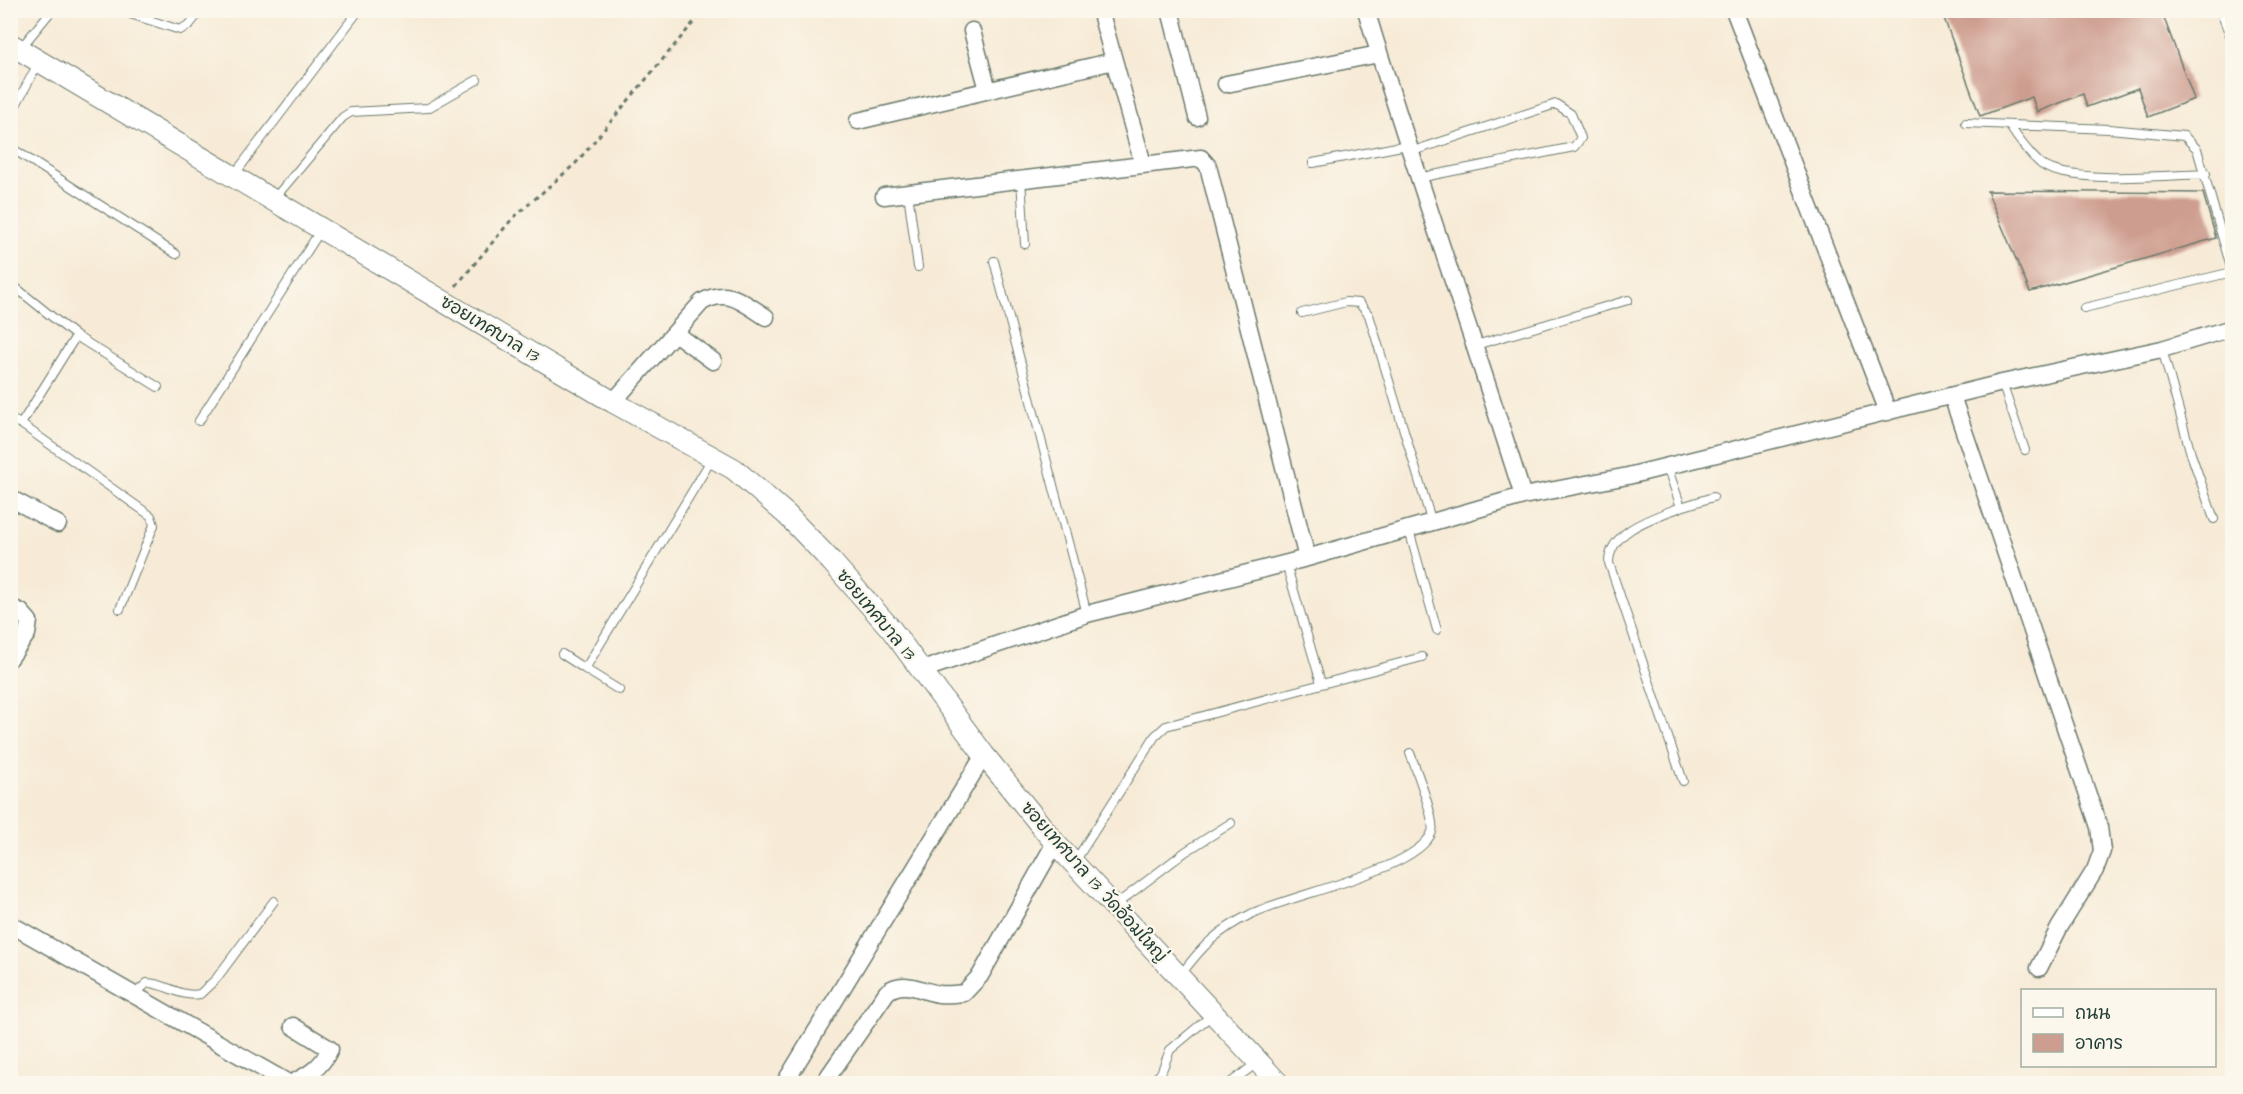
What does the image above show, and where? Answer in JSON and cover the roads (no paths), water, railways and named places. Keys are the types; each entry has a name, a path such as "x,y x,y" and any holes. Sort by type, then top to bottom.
{"street":[{"path":"1100,10 1143,164"},
{"path":"1170,10 1197,117"},
{"path":"1366,10 1408,149 1476,345 1523,496"},
{"path":"1734,10 1888,412"},
{"path":"972,31 988,90"},
{"name":"ซอยเทศบาล 13","path":"15,46 613,402 734,469 787,515 891,629 922,670"},
{"path":"1226,84 1379,54"},
{"path":"858,121 1114,61"},
{"path":"884,196 1201,158 1208,166 1307,558"},
{"path":"613,402 702,302 715,295 731,296 766,317"},
{"path":"922,670 1087,614 1286,564 1523,496 1667,466 2002,383 2162,349 2232,328"},
{"path":"675,333 713,362"},
{"path":"1952,396 2099,827 2102,851 2095,870 2059,928 2039,968"},
{"path":"10,498 58,524"},
{"path":"10,607 21,612 29,621 27,634 10,658"},
{"name":"ซอยเทศบาล 13 วัดอ้อมใหญ่","path":"922,670 984,755 1055,843 1279,1083"},
{"path":"784,1083 984,755"},
{"path":"822,1083 887,992 895,986 905,986 941,995 964,993 981,976 1055,843"},
{"path":"10,924 290,1083 314,1072 325,1061 330,1049 293,1026"}],"lane":[{"path":"15,46 52,10"},
{"path":"118,10 180,30 190,24 201,10"},
{"path":"234,175 359,10"},
{"path":"2232,14 2222,14 2232,40"},
{"path":"10,116 40,59"},
{"path":"273,200 343,117 351,112 428,108 477,80"},
{"path":"1313,163 1408,149 1556,104 1571,114 1581,138 1574,147 1418,178"},
{"path":"1966,123 2109,129 2184,136 2197,148 2232,271 2084,308"},
{"path":"2009,124 2023,146 2043,165 2060,172 2095,176 2206,174"},
{"path":"10,147 176,254"},
{"path":"1021,179 1025,244"},
{"path":"908,194 918,267"},
{"path":"199,421 322,228"},
{"path":"994,261 1087,614"},
{"path":"10,284 76,336 158,387"},
{"path":"1476,345 1628,300"},
{"path":"1302,313 1346,302 1359,303 1369,315 1432,523"},
{"path":"21,424 76,336"},
{"path":"2162,349 2191,454 2214,519"},
{"path":"2002,383 2025,450"},
{"path":"10,418 151,516 154,525 120,609"},
{"path":"585,669 713,457"},
{"path":"1667,466 1681,507"},
{"path":"1683,781 1609,563 1612,549 1633,527 1713,496"},
{"path":"1409,530 1437,630"},
{"path":"1286,564 1321,683"},
{"path":"562,654 619,690"},
{"path":"1074,863 1155,736 1166,726 1422,657"},
{"path":"1179,977 1205,943 1252,913 1377,870 1412,852 1428,838 1432,825 1410,753"},
{"path":"1114,906 1185,852 1231,823"},
{"path":"135,994 147,983 176,993 200,994 216,979 274,901"},
{"path":"1149,1083 1161,1074 1170,1050 1213,1013"},
{"path":"1229,1083 1258,1062"}]}
